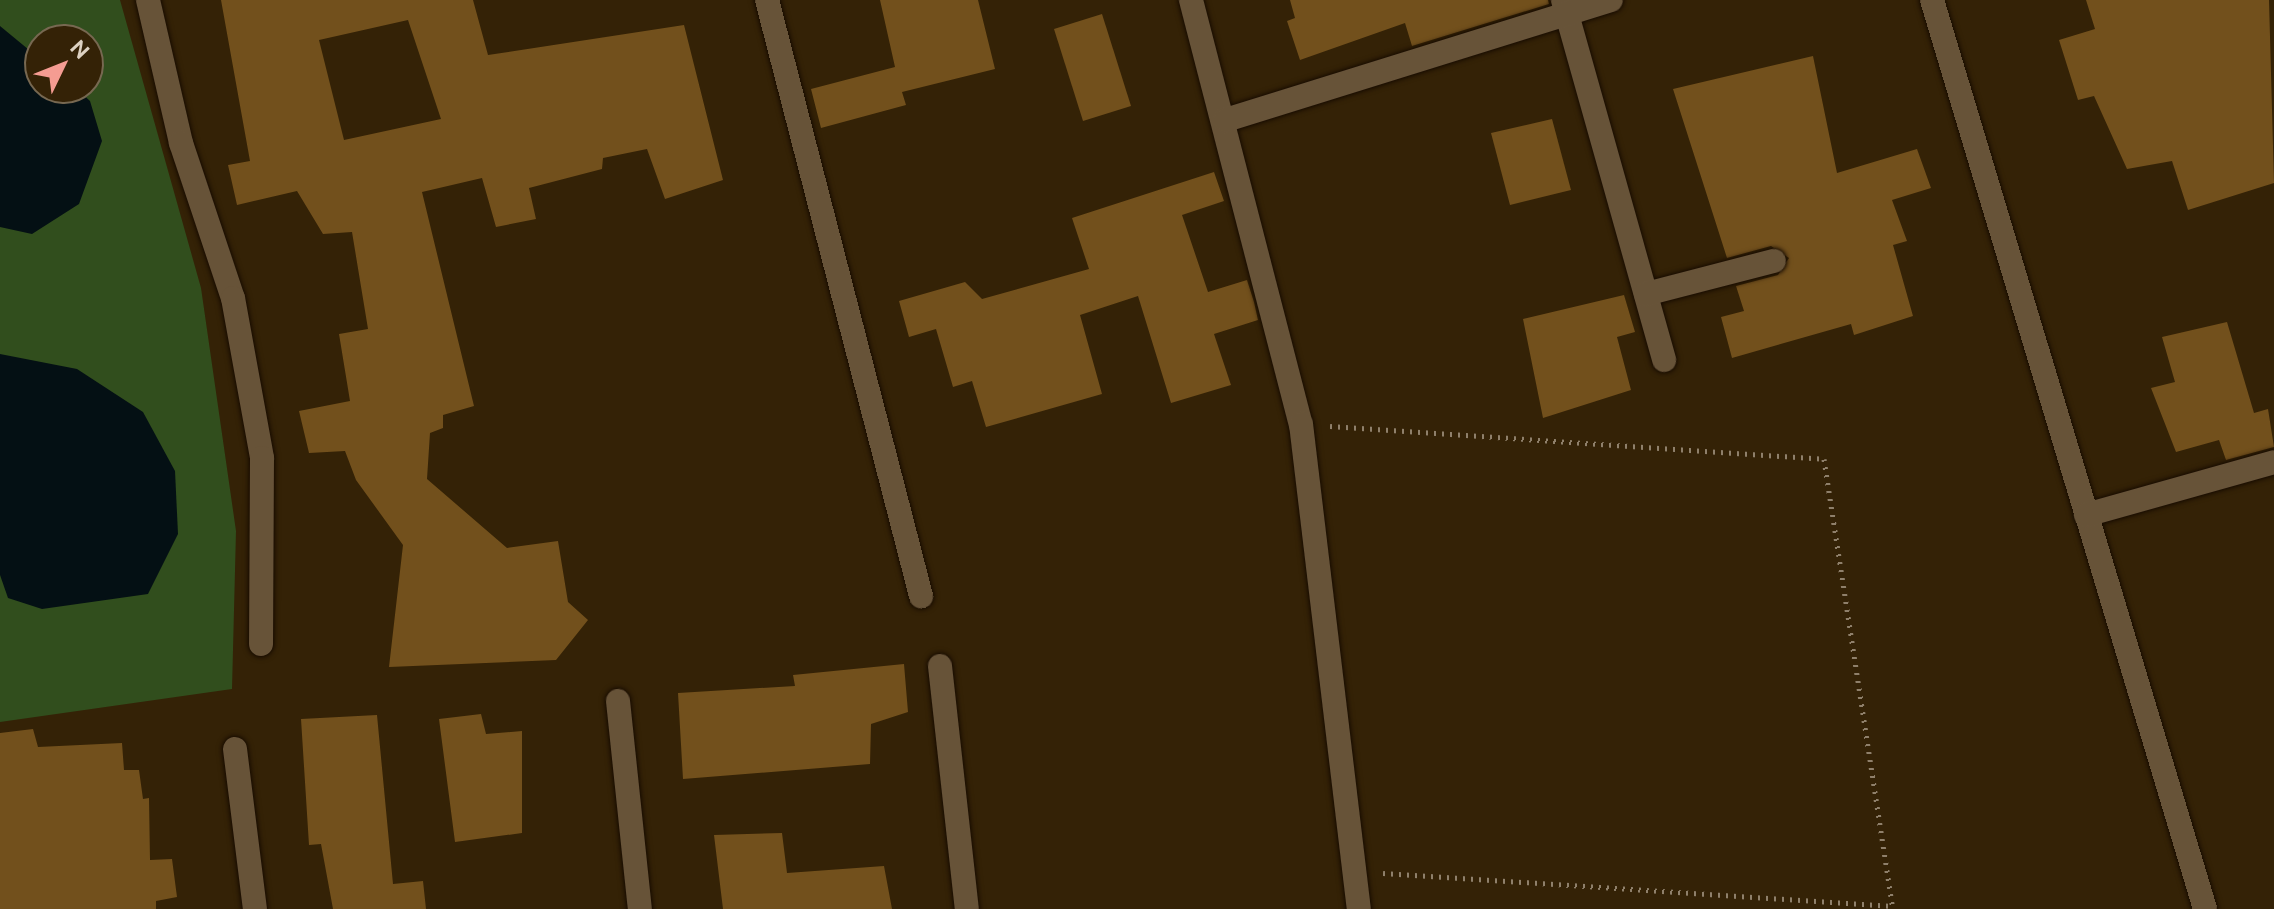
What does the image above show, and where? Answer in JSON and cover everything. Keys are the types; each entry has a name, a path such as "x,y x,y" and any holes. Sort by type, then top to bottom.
{"street":[{"path":"148,0 181,143 233,298 257,428 266,515 261,644"},
{"path":"767,0 921,596"},
{"path":"1191,0 1226,120 1301,424 1359,909"},
{"path":"1226,120 1565,6 1611,0"},
{"path":"1932,0 2205,909"},
{"path":"1565,6 1664,360"},
{"path":"1646,294 1774,261"},
{"path":"2086,515 2274,462"},
{"path":"940,666 967,909"},
{"path":"618,701 640,909"},
{"path":"235,749 255,909"}],"path":[{"path":"1301,424 1824,459 1893,908 1353,871"}],"green space":[{"path":"0,0 120,0 201,288 236,531 232,689 0,722"}],"shaded area":[{"path":"0,26 24,46 24,104 91,104 102,141 79,204 32,234 0,227"},
{"path":"0,354 77,369 143,412 175,471 178,534 148,594 42,609 8,598 0,575"}],"building":[{"path":"221,0 473,0 488,55 684,25 723,180 665,199 647,149 603,158 602,169 529,188 536,219 496,227 482,178 422,192 474,406 443,415 443,428 430,433 427,479 507,548 558,541 568,602 588,620 556,660 389,667 403,545 356,480 345,451 309,453 299,411 350,401 339,334 368,329 352,232 323,234 297,191 237,205 228,165 250,161","holes":["408,20 441,119 344,140 319,40"]},
{"path":"880,0 978,0 995,69 902,92 906,105 821,128 811,89 895,67"},
{"path":"1290,0 1548,0 1549,4 1412,46 1405,23 1300,60 1287,21 1295,18"},
{"path":"2086,0 2269,0 2274,183 2188,210 2172,161 2127,169 2094,96 2078,100 2059,40 2095,29"},
{"path":"1102,14 1131,106 1083,121 1054,29"},
{"path":"1813,56 1837,173 1917,149 1931,188 1892,200 1907,241 1893,245 1913,316 1854,335 1851,324 1732,358 1721,317 1744,311 1736,286 1778,275 1789,258 1771,246 1727,258 1673,89"},
{"path":"1552,119 1571,190 1510,205 1491,133"},
{"path":"1214,172 1224,201 1182,215 1208,292 1247,280 1254,302 1258,320 1214,334 1231,385 1171,403 1138,296 1080,315 1102,394 986,427 972,381 953,387 936,329 909,337 899,301 965,282 982,299 1089,269 1072,218"},
{"path":"1624,295 1635,332 1617,337 1631,390 1543,418 1523,319"},
{"path":"2227,322 2254,413 2268,409 2274,447 2226,460 2219,440 2176,452 2151,388 2175,382 2162,337"},
{"path":"904,664 908,712 871,724 870,764 683,779 678,693 795,686 793,675"},
{"path":"481,714 486,734 522,731 522,833 455,842 439,719"},
{"path":"377,715 393,884 423,881 426,909 333,909 321,844 309,845 301,719"},
{"path":"33,729 38,747 122,743 124,770 139,770 143,799 149,798 150,860 172,859 177,897 156,901 156,909 0,909 0,733"},
{"path":"782,833 787,873 884,866 892,909 723,909 714,835"}]}
